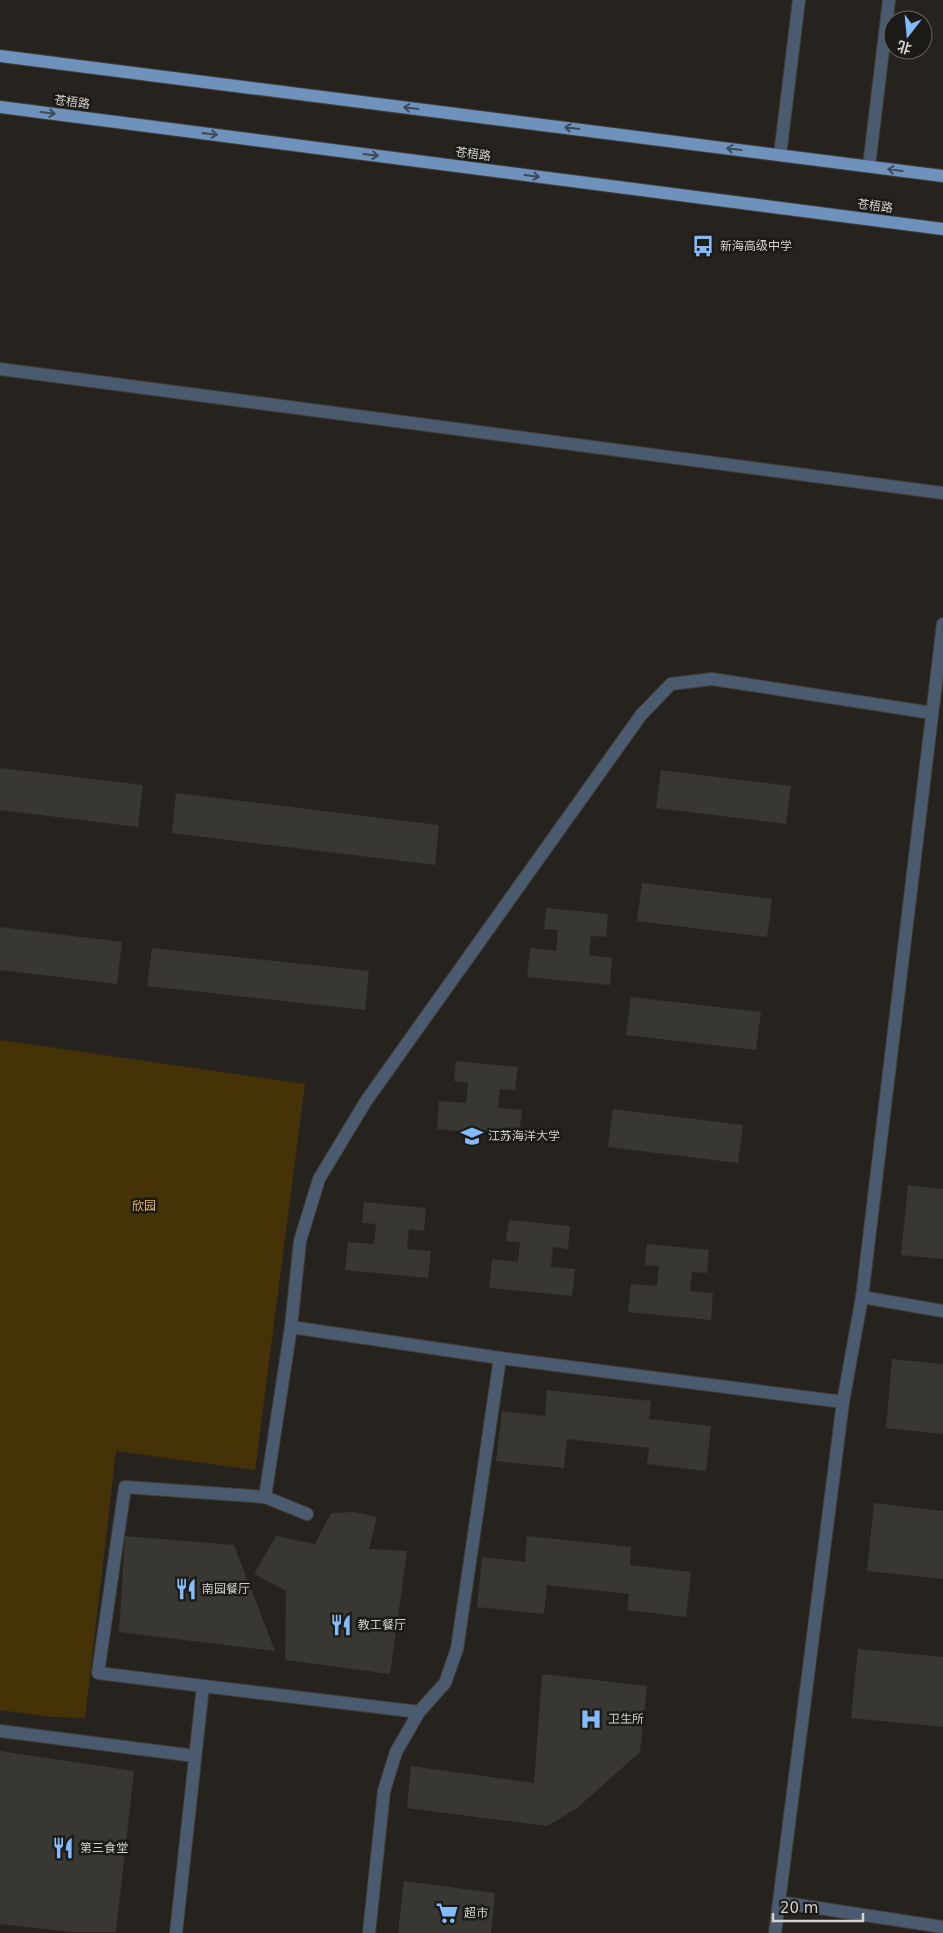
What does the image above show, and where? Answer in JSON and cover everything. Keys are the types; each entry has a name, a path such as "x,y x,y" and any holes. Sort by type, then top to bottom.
{"main road":[{"path":"0,56 943,176"},
{"name":"苍梧路","path":"0,107 943,229"}],"lane":[{"path":"780,155 798,0"},
{"path":"869,166 889,0"},
{"path":"0,369 943,494"},
{"path":"775,1933 844,1402 862,1297 943,624"},
{"path":"265,1497 291,1327 300,1241 319,1179 366,1101 640,715 671,684 712,679 932,713"},
{"path":"862,1297 943,1311"},
{"path":"291,1327 500,1358 844,1402"},
{"path":"369,1933 384,1791 396,1752 419,1712 445,1682 457,1649 500,1358"},
{"path":"307,1514 265,1497 125,1487 98,1673 419,1712"},
{"path":"176,1933 203,1686"},
{"path":"0,1730 196,1756"},
{"path":"779,1902 943,1927"}],"green space":[{"name":"欣园","path":"0,1040 305,1084 255,1470 116,1451 85,1718 52,1717 0,1710"}],"building":[{"path":"0,768 143,785 138,827 0,810"},
{"path":"661,770 791,786 786,824 656,808"},
{"path":"176,793 439,825 435,865 172,833"},
{"path":"642,883 772,899 767,937 637,921"},
{"path":"546,908 608,914 606,937 591,936 589,955 612,958 610,985 527,977 530,948 556,951 558,930 544,929"},
{"path":"0,927 122,942 117,984 0,970"},
{"path":"152,948 369,971 365,1010 147,986"},
{"path":"631,997 761,1012 756,1050 626,1035"},
{"path":"456,1061 518,1067 515,1090 500,1089 498,1108 522,1110 519,1137 437,1129 439,1101 466,1103 468,1083 454,1081"},
{"path":"613,1109 743,1125 738,1163 608,1147"},
{"path":"908,1185 943,1189 943,1259 901,1255"},
{"path":"364,1202 426,1208 424,1231 409,1229 407,1249 431,1251 428,1278 345,1270 348,1242 374,1244 376,1224 362,1223"},
{"path":"509,1220 570,1226 568,1249 553,1247 551,1267 575,1269 572,1296 489,1288 492,1259 518,1262 520,1242 506,1241"},
{"path":"647,1244 709,1250 707,1273 692,1272 690,1291 713,1293 711,1320 628,1312 631,1284 657,1286 659,1266 645,1265"},
{"path":"892,1359 943,1364 943,1434 886,1428"},
{"path":"547,1390 651,1401 649,1419 711,1426 706,1471 647,1464 649,1448 567,1439 564,1468 496,1461 502,1411 545,1416"},
{"path":"874,1503 943,1511 943,1579 867,1571"},
{"name":"教工餐厅","path":"354,1512 377,1517 369,1549 407,1551 390,1674 285,1660 286,1591 254,1574 276,1536 315,1544 331,1513"},
{"name":"南园餐厅","path":"125,1536 234,1545 275,1651 119,1632"},
{"path":"527,1536 631,1547 630,1565 691,1572 686,1617 627,1610 629,1594 547,1585 544,1614 477,1607 482,1557 525,1562"},
{"path":"858,1649 943,1657 943,1727 851,1718"},
{"name":"卫生所","path":"542,1674 647,1686 640,1752 576,1809 547,1826 407,1808 411,1766 534,1783"},
{"name":"第三食堂","path":"0,1751 134,1771 116,1932 72,1932 0,1924"},
{"name":"超市","path":"404,1881 495,1893 491,1933 398,1933"}],"place":[{"name":"新海高级中学","path":"703,246"},
{"name":"江苏海洋大学","path":"472,1136"},
{"name":"南园餐厅","path":"186,1589"},
{"name":"教工餐厅","path":"341,1625"},
{"name":"卫生所","path":"591,1719"},
{"name":"第三食堂","path":"63,1848"},
{"name":"超市","path":"447,1913"}]}
